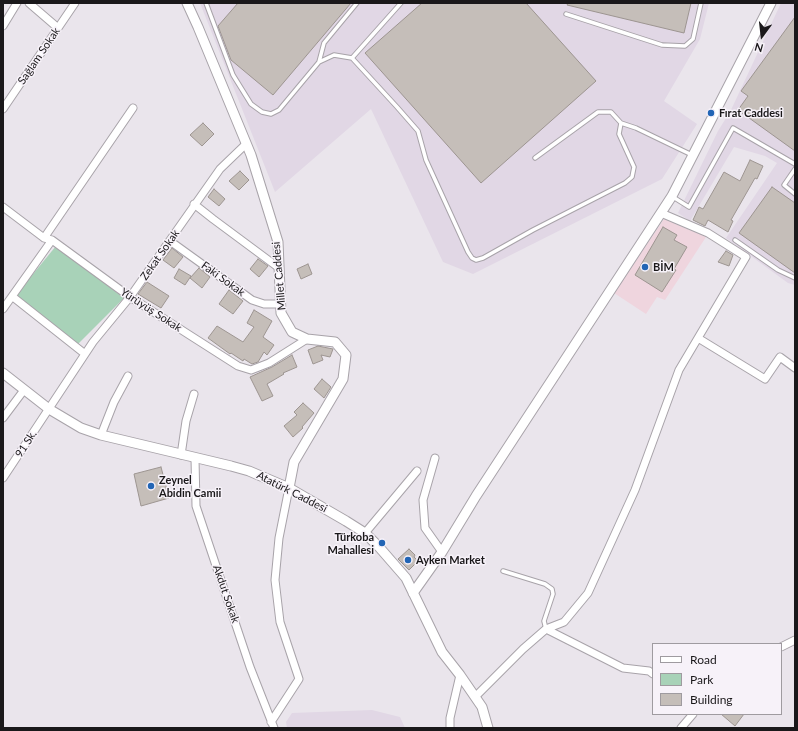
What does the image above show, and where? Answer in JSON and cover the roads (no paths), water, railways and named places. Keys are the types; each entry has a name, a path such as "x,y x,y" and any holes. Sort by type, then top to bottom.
{"street":[{"path":"3,26 17,3"},
{"path":"29,3 58,28"},
{"name":"Sağlam Sokak","path":"3,109 75,3"},
{"name":"Millet Caddesi","path":"187,3 251,155 278,242 281,313 292,332 306,339 335,342 346,355 343,379 294,462 289,488"},
{"path":"413,593 442,552 476,496 672,196 771,3"},
{"path":"44,238 134,108"},
{"name":"Zekat Sokak","path":"49,409 84,354 130,297 220,169 246,144"},
{"path":"194,204 279,268"},
{"name":"Yürüyüş Sokak","path":"3,207 44,238 52,240 130,297 238,366 251,370 269,363 306,339"},
{"path":"475,697 523,649 546,629 564,622 588,593 635,490 679,370 746,257 708,233 661,213"},
{"path":"3,309 13,297 52,240"},
{"name":"Faki Sokak","path":"170,241 252,300 264,304 281,304"},
{"path":"13,297 84,354"},
{"path":"698,338 765,379 780,357 795,368"},
{"name":"Atatürk Caddesi","path":"3,373 49,409 81,428 101,436 249,471 289,488 365,533 406,578 442,652 482,707 488,728"},
{"path":"101,436 114,402 128,376"},
{"path":"3,418 24,390"},
{"path":"181,455 186,421 194,394"},
{"name":"91 Sk.","path":"3,478 49,409"},
{"name":"Akdut Sokak","path":"194,458 196,506 250,667 272,725"},
{"path":"435,458 423,500 425,528 442,552"},
{"path":"365,533 417,470"},
{"path":"272,725 299,679 280,622 275,580 279,538 289,488"},
{"path":"546,629 623,668 649,671 652,673"},
{"path":"782,646 795,640"},
{"path":"450,728 450,718 460,675"},
{"path":"681,728 692,715"}],"lane":[{"path":"206,3 233,75 251,104 262,112 271,114 279,110 319,62 324,43 356,3"},
{"path":"352,58 401,3"},
{"path":"566,14 662,45 685,46 693,38 701,3"},
{"path":"319,62 334,55 352,58 418,131 426,160 468,252 472,258 476,260 483,258 533,230 625,184 632,176 634,166 619,134 621,123"},
{"path":"535,158 598,112 611,112 621,123 636,128 692,156"},
{"path":"672,196 689,207 733,128 795,164"},
{"path":"795,169 784,185 795,194"},
{"path":"735,240 778,270 795,278"},
{"path":"503,571 545,584 552,589 553,594 544,621 546,629"}],"place":[{"name":"Fırat Caddesi","path":"711,113"},
{"name":"BİM","path":"645,267"},
{"name":"Zeynel Abidin Camii","path":"151,486"},
{"name":"Türkoba Mahallesi","path":"382,543"},
{"name":"Ayken Market","path":"408,560"}]}
